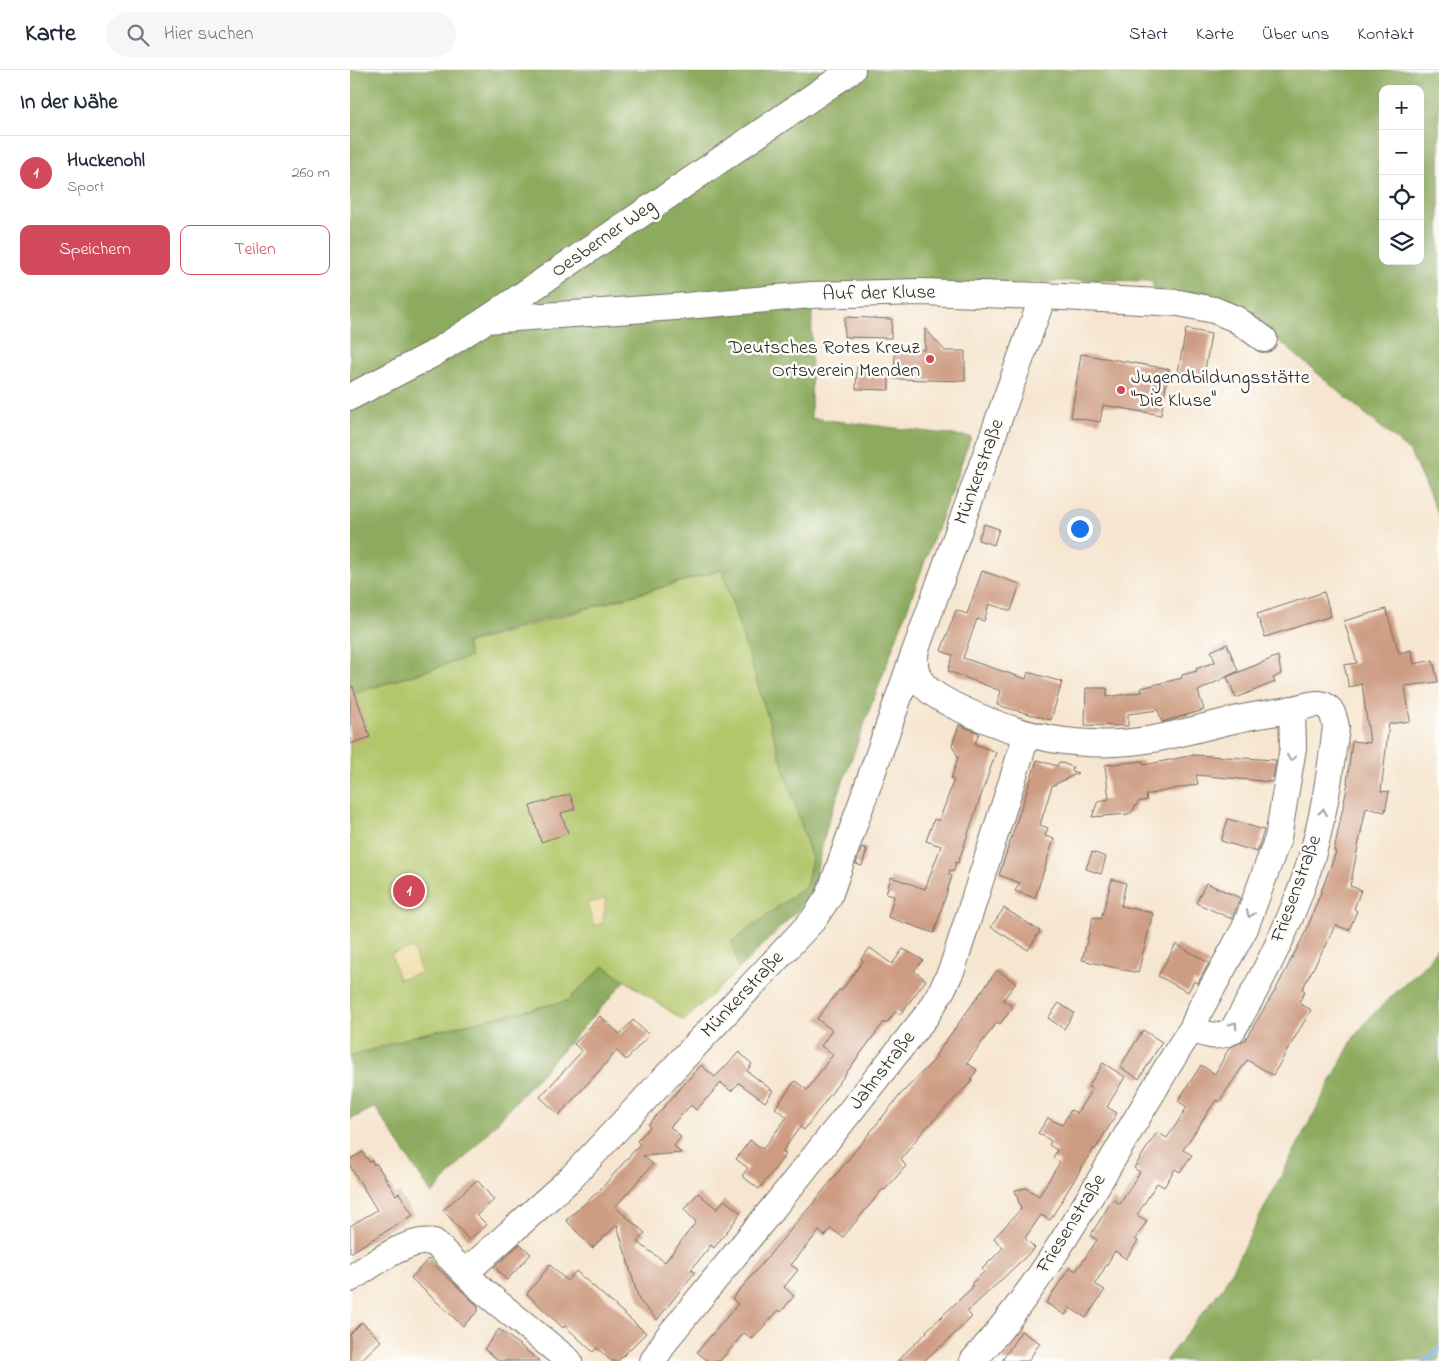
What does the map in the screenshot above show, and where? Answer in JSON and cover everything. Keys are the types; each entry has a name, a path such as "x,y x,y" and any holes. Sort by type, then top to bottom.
{"street":[{"name":"Oesberner Weg","path":"350,397 433,354 486,320 852,70"},
{"name":"Auf der Kluse","path":"486,320 812,295 920,292 1179,303 1214,310 1229,316 1264,339"},
{"name":"Münkerstraße","path":"465,1273 570,1178 707,1034 824,905 829,896 1043,296"},
{"path":"915,654 914,668 917,677 932,693 972,714 1016,732 1061,740 1085,743 1117,743 1152,739 1266,713 1292,709"},
{"name":"Friesenstraße","path":"973,1361 993,1339 1038,1280 1192,1028 1245,928 1278,838 1293,748 1292,709 1318,703 1327,706 1333,714 1336,727 1320,827 1298,897 1263,977 1232,1031 1217,1036 1205,1034 1192,1028"},
{"name":"Jahnstraße","path":"653,1361 668,1337 792,1186 926,1016 942,990 952,969 1027,734"},
{"path":"350,1279 404,1247 419,1241 434,1242 482,1290 569,1361"}],"green space":[{"path":"350,70 1439,70 1439,517 1410,452 1256,321 1153,295 1153,281 1085,280 812,295 811,418 971,437 828,822 810,898 739,969 731,942 806,886 812,859 722,570 466,643 470,657 350,695"},
{"path":"722,570 812,859 806,886 731,942 739,969 684,1021 604,966 567,1001 414,1036 350,1057 350,695 469,657 466,644"},
{"path":"1439,945 1439,1361 1165,1361 1223,1287 1354,1037 1372,1015 1426,964"},
{"path":"604,966 625,981 432,1194 375,1107 350,1120 350,1057 414,1036 567,1001"}],"sand":[{"path":"606,898 603,923 594,926 587,904"},
{"path":"413,948 421,973 399,979 391,954"}],"building":[{"path":"845,317 892,319 891,338 844,337"},
{"name":"Deutsches Rotes Kreuz Ortsverein Menden","path":"925,328 945,351 965,351 965,381 894,379 895,349 925,350"},
{"path":"1186,329 1211,334 1204,377 1178,372"},
{"name":"Jugendbildungsstätte \"Die Kluse\"","path":"1081,354 1169,369 1161,415 1103,405 1100,422 1071,417"},
{"path":"857,367 889,368 889,390 856,389"},
{"path":"984,524 999,529 994,545 978,540"},
{"path":"982,571 1020,584 1011,611 989,604 984,621 977,619 963,658 1026,679 1028,672 1062,682 1051,720 997,705 1001,691 948,671 953,655 941,651 956,610 967,614"},
{"path":"1324,592 1331,616 1265,637 1257,614"},
{"path":"1386,609 1399,653 1411,650 1414,664 1433,660 1438,682 1405,686 1410,721 1389,724 1381,791 1389,792 1385,812 1366,808 1350,886 1361,890 1354,909 1357,911 1349,930 1335,925 1325,948 1302,989 1305,991 1299,1003 1311,1010 1273,1075 1247,1060 1219,1102 1216,1100 1183,1150 1192,1155 1180,1172 1175,1169 1164,1187 1157,1183 1137,1215 1147,1221 1135,1239 1138,1241 1126,1259 1115,1251 1095,1284 1105,1290 1086,1318 1070,1308 1065,1315 1046,1303 1070,1267 1076,1271 1097,1240 1090,1236 1113,1199 1120,1204 1140,1172 1134,1168 1157,1132 1167,1138 1177,1123 1187,1107 1178,1101 1201,1065 1215,1074 1229,1048 1245,1040 1276,989 1307,929 1336,852 1334,851 1348,783 1352,741 1370,743 1362,684 1349,687 1344,665 1357,663 1344,621"},
{"path":"1227,644 1238,671 1198,691 1204,710 1162,722 1158,710 1128,714 1128,726 1085,725 1086,688 1107,688 1107,697 1142,692 1141,688 1182,678 1182,675 1197,671 1196,669 1215,662 1211,651"},
{"path":"1278,656 1281,674 1273,678 1275,682 1236,698 1227,677"},
{"path":"350,687 353,687 370,737 350,744"},
{"path":"959,725 979,733 975,744 996,752 958,863 956,862 954,871 950,870 949,874 952,876 934,933 888,917 894,896 886,894 891,877 925,889 941,846 926,841 934,819 939,821 954,780 951,779 958,757 952,745"},
{"path":"1194,755 1276,760 1272,782 1196,775 1198,784 1146,795 1147,800 1138,802 1132,812 1128,814 1092,817 1098,801 1109,799 1105,765 1143,761 1144,765"},
{"path":"1037,760 1057,766 1059,762 1073,767 1072,771 1078,773 1052,786 1040,825 1048,828 1045,836 1054,839 1035,898 1015,891 1020,883 999,875"},
{"path":"570,794 575,809 561,813 568,833 541,842 530,806"},
{"path":"1228,819 1264,830 1257,852 1221,841"},
{"path":"862,847 867,849 862,866 856,864"},
{"path":"1092,852 1106,857 1101,874 1086,869"},
{"path":"1112,879 1126,883 1121,906 1153,913 1138,973 1082,960 1093,917 1101,919"},
{"path":"1206,883 1240,898 1232,919 1196,903"},
{"path":"1004,908 1040,931 1028,950 991,927"},
{"path":"1176,944 1209,963 1198,983 1194,981 1188,992 1158,976"},
{"path":"870,948 892,964 903,949 923,960 914,971 926,980 900,1015 896,1011 886,1024 884,1022 804,1130 800,1127 782,1152 786,1154 759,1189 742,1176 748,1168 736,1159 750,1140 763,1149 787,1117 775,1108 795,1081 807,1090 833,1055 821,1046 832,1030 817,1019 839,990 841,991"},
{"path":"997,970 1016,983 1003,1000 1013,1007 1000,1024 997,1022 967,1063 977,1070 971,1079 972,1081 924,1130 901,1159 906,1166 885,1190 883,1189 843,1237 831,1229 825,1236 819,1231 791,1265 798,1270 784,1287 794,1296 781,1312 779,1310 752,1339 744,1333 720,1361 708,1361 697,1352 738,1304 732,1299 814,1202 901,1094 937,1057 935,1056"},
{"path":"1059,1003 1074,1013 1064,1029 1048,1018"},
{"path":"600,1016 620,1034 633,1020 649,1035 626,1060 617,1051 559,1115 540,1097 582,1051 574,1044"},
{"path":"1143,1030 1162,1042 1139,1079 1120,1067"},
{"path":"739,1052 752,1064 747,1071 773,1091 765,1102 739,1083 731,1091 721,1083 696,1110 691,1105 670,1127 681,1137 674,1146 681,1153 643,1156 653,1164 615,1207 645,1233 637,1242 665,1262 696,1222 684,1209 698,1193 717,1209 724,1200 741,1213 714,1248 711,1245 691,1270 695,1272 657,1320 639,1300 617,1225 592,1248 566,1220 600,1190 640,1144 637,1141 650,1127 648,1125 701,1065 715,1077"},
{"path":"1103,1063 1125,1077 1107,1107 1117,1113 1050,1220 1041,1215 1025,1238 1035,1248 967,1312 972,1317 924,1361 897,1361 972,1288 972,1283 984,1272 982,1269 1003,1248 994,1238 1021,1209 1015,1190 1026,1188 1039,1196 1060,1162 1053,1158 1057,1150 1049,1145 1051,1141 1038,1133 1048,1118 1062,1125 1071,1110 1077,1113 1092,1089 1088,1087"},
{"path":"363,1152 369,1162 372,1161 374,1165 376,1163 396,1195 399,1193 413,1215 350,1253 350,1226 377,1210 350,1166 350,1159"},
{"path":"477,1180 494,1200 477,1215 487,1225 469,1240 443,1210"},
{"path":"520,1244 531,1254 507,1280 494,1267"},
{"path":"428,1259 478,1306 478,1311 463,1326 411,1278"},
{"path":"550,1265 567,1281 576,1271 646,1333 618,1361 611,1361 597,1348 593,1352 565,1326 563,1328 527,1294"},
{"path":"362,1322 381,1341 360,1361 350,1361 350,1334"},
{"path":"499,1329 540,1361 499,1361 484,1349"},
{"path":"1021,1331 1040,1343 1028,1361 1002,1361"}],"waterway":[{"path":"1425,1361 1439,1350"}],"place":[{"name":"Deutsches Rotes Kreuz Ortsverein Menden","path":"930,359"},
{"name":"Jugendbildungsstätte \"Die Kluse\"","path":"1121,390"},
{"name":"Huckenohl","path":"409,891"}]}
